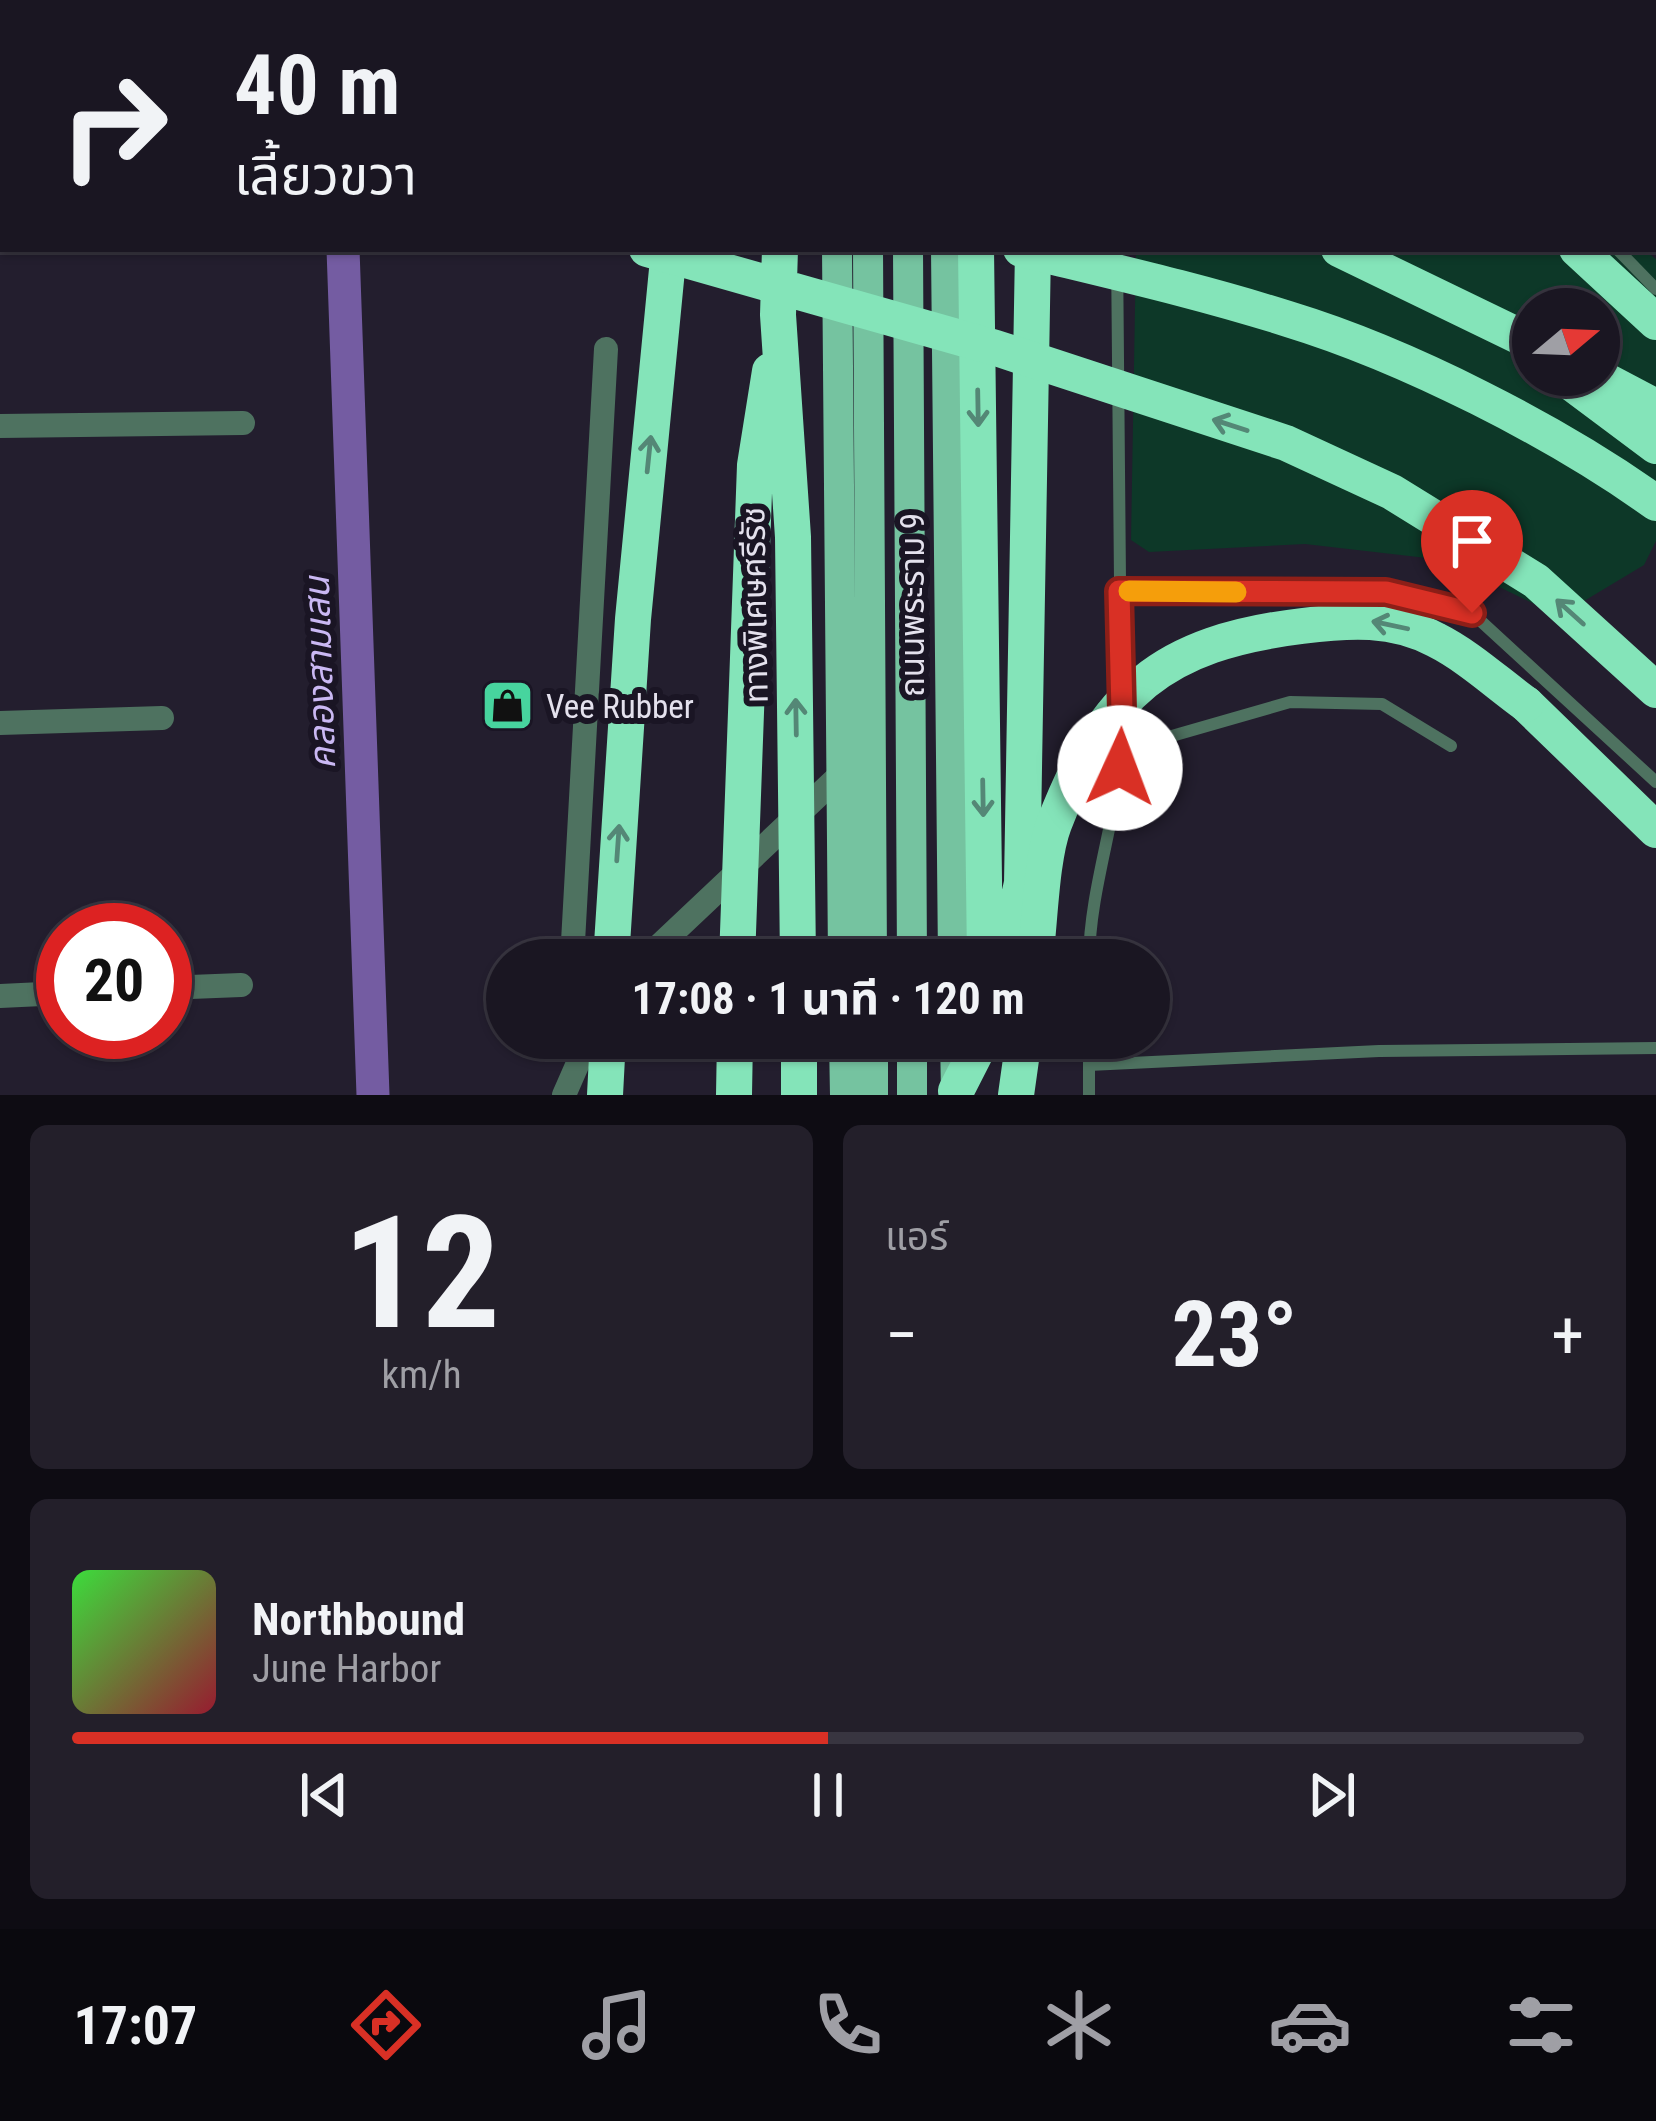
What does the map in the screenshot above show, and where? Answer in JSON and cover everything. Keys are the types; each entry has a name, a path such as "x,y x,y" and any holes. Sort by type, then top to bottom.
{"highway":[{"path":"658,252 996,348 1286,443 1392,492 1536,581 1656,691"},
{"path":"612,939 633,619 669,252"},
{"name":"ทางพิเศษศรีรัช","path":"779,252 778,315 793,537 798,939"},
{"path":"976,252 986,939"},
{"path":"1033,252 1293,320 1387,357 1475,397 1624,479 1656,503"},
{"path":"1010,939 1022,883 1033,252"},
{"path":"1345,252 1512,332"},
{"path":"1580,252 1656,322"},
{"path":"738,939 755,464 778,315"},
{"path":"1487,319 1512,338"},
{"path":"1620,388 1656,406"},
{"path":"1589,396 1656,446"},
{"path":"1038,939 1052,828 1088,752 1112,715 1154,672 1208,644 1261,631 1357,619 1399,626 1437,640 1526,704 1656,830"},
{"path":"605,1095 607,1059"},
{"path":"734,1095 735,1059"},
{"path":"799,1059 799,1095"},
{"path":"966,1094 978,1059"},
{"path":"1016,1095 1021,1059"}],"main road":[{"name":"ถนนพระราม 9","path":"868,252 872,939"},
{"name":"ถนนพระราม 9","path":"908,252 912,939"},
{"name":"ถนนพระราม 9","path":"946,252 953,939"},
{"path":"836,254 843,939"},
{"path":"844,1059 845,1095"},
{"path":"873,1059 873,1095"},
{"path":"912,1059 912,1095"},
{"path":"959,1059 966,1094"}],"street":[{"path":"573,939 606,350"},
{"path":"0,426 242,423"},
{"path":"0,723 162,718"},
{"path":"666,939 840,775"},
{"path":"192,987 241,985"},
{"path":"0,996 36,994"},
{"path":"564,1093 566,1059"},
{"path":"564,1093 579,1059"}],"lane":[{"path":"1090,939 1123,751 1118,252"},
{"path":"1620,252 1656,289"},
{"path":"1119,591 1386,592 1472,613 1656,782"},
{"path":"1123,751 1290,702 1382,704 1451,746"},
{"path":"1089,1065 1378,1051 1656,1048"},
{"path":"1089,1059 1089,1095"}],"green space":[{"path":"1136,252 1647,252 1656,259 1656,541 1644,565 1559,616 1444,560 1305,544 1149,552 1131,540"}],"waterway":[{"name":"คลองสามเสน","path":"343,252 373,1095"}],"slow traffic":[{"path":"1129,591 1236,592"}],"place":[{"name":"Vee Rubber","path":"507,706"}],"route":[{"path":"1120,768 1119,591 1386,592 1472,613"}]}
